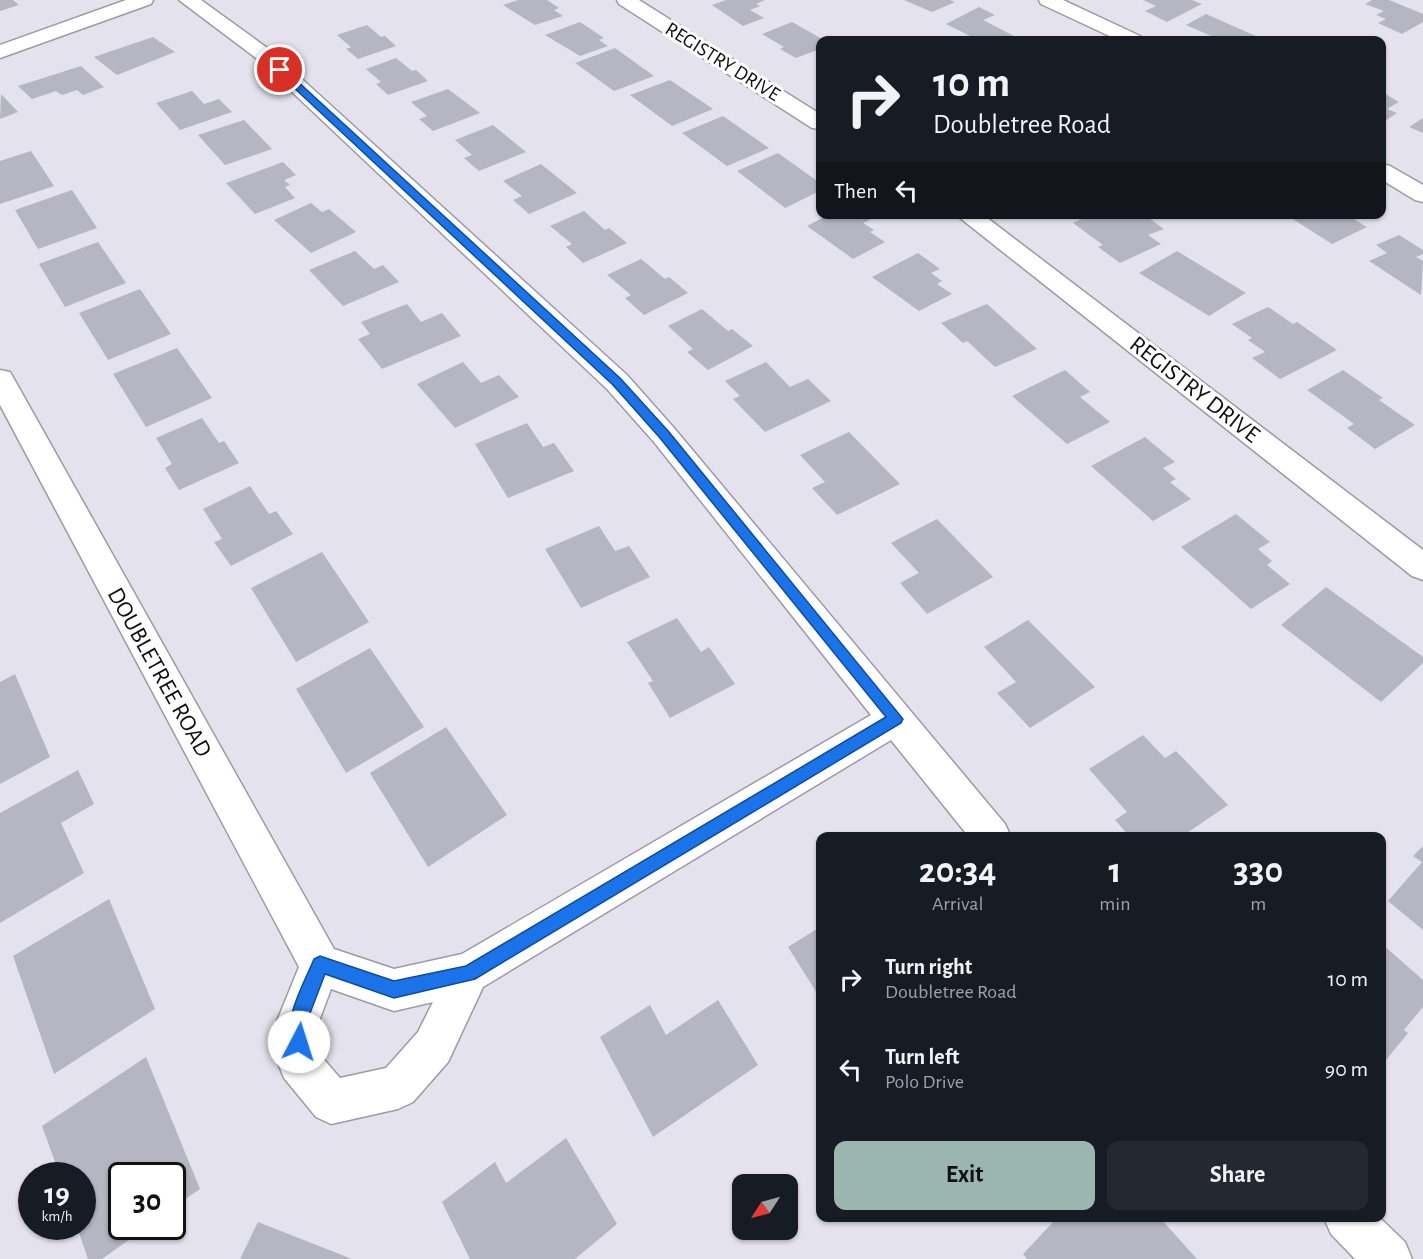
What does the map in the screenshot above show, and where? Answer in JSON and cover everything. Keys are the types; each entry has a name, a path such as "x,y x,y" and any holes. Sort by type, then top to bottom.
{"street":[{"path":"0,52 144,0"},
{"path":"188,0 226,25 263,54 617,382 664,435 988,832"},
{"name":"REGISTRY DRIVE","path":"626,0 816,120"},
{"path":"1048,0 1124,36"},
{"path":"1386,173 1423,195"},
{"name":"REGISTRY DRIVE","path":"973,219 1029,260 1423,567"},
{"name":"DOUBLETREE ROAD","path":"0,379 320,964"},
{"path":"469,973 433,1047 398,1088 331,1102 299,1063 298,1021 320,964 394,990 469,973 896,719"},
{"path":"1351,1222 1388,1259"}],"building":[{"path":"0,0 13,0 19,5 0,11"},
{"path":"518,0 547,0 559,8 554,10 563,16 535,25 503,5"},
{"path":"726,0 765,0 756,4 760,6 750,10 764,18 743,26 712,5"},
{"path":"904,0 950,0 955,2 932,12"},
{"path":"1143,0 1192,0 1202,4 1167,22 1145,11 1156,6"},
{"path":"1372,0 1389,0 1423,14 1423,22 1402,34 1378,23 1386,19 1376,15 1384,11 1365,4"},
{"path":"979,7 995,15 983,20 1014,36 970,36 946,24"},
{"path":"1206,14 1256,36 1211,36 1186,25"},
{"path":"580,22 604,38 599,40 608,46 580,56 545,35"},
{"path":"792,22 817,36 816,50 796,58 780,49 784,47 762,34"},
{"path":"367,25 396,46 358,59 346,49 351,47 337,35"},
{"path":"153,37 175,52 117,75 94,57"},
{"path":"615,48 654,76 614,91 575,63"},
{"path":"396,58 412,71 416,70 428,81 388,95 376,84 381,82 366,69"},
{"path":"81,66 104,87 83,95 77,90 62,95 56,91 32,99 18,86"},
{"path":"670,80 713,109 672,126 630,95"},
{"path":"448,89 480,113 433,131 419,119 427,116 411,102"},
{"path":"192,91 204,104 219,99 232,112 180,130 156,103"},
{"path":"1,94 18,112 0,119"},
{"path":"1386,94 1399,102 1387,109 1397,113 1386,120"},
{"path":"723,116 769,148 727,166 682,133"},
{"path":"1423,118 1423,133 1409,127"},
{"path":"244,120 272,149 225,165 198,135"},
{"path":"493,125 526,152 479,171 464,158 472,155 455,140"},
{"path":"31,151 54,186 0,204 0,161"},
{"path":"778,153 816,180 816,193 785,208 737,171"},
{"path":"283,162 296,175 284,180 290,185 285,187 295,198 255,214 226,183"},
{"path":"541,164 577,193 529,214 513,200 522,196 503,181"},
{"path":"72,190 97,228 38,249 15,210"},
{"path":"311,203 322,212 329,209 356,232 311,253 274,220"},
{"path":"584,211 605,230 609,228 627,243 583,263 566,247 572,244 550,226"},
{"path":"820,219 871,219 863,223 874,230 870,232 885,242 853,259 807,226"},
{"path":"1082,219 1150,219 1164,229 1148,235 1161,244 1120,263 1098,247 1103,245 1073,223"},
{"path":"1293,219 1354,219 1367,227 1332,244"},
{"path":"1399,235 1423,250 1423,254 1416,257 1423,261 1421,295 1369,261 1387,253 1376,245"},
{"path":"98,242 126,283 65,307 39,264"},
{"path":"355,251 374,269 383,265 399,282 343,306 309,270"},
{"path":"1177,251 1246,293 1209,316 1139,273"},
{"path":"918,253 940,269 931,273 942,281 937,284 952,294 919,311 872,277"},
{"path":"641,259 665,279 669,277 688,293 644,315 625,298 631,295 607,275"},
{"path":"140,289 171,334 108,360 79,313"},
{"path":"407,304 421,322 442,313 461,336 382,369 358,339 370,334 361,322"},
{"path":"987,304 1037,349 995,367 967,341 963,343 941,323"},
{"path":"1268,307 1293,324 1297,322 1337,350 1280,379 1252,358 1265,352 1248,340 1252,338 1232,324"},
{"path":"702,309 728,331 732,329 753,346 708,370 687,352 693,349 668,326"},
{"path":"177,348 212,398 146,427 113,374"},
{"path":"463,362 481,383 499,375 519,397 455,428 417,384"},
{"path":"766,362 790,387 808,379 831,401 765,432 733,399 740,396 725,381"},
{"path":"1065,370 1090,392 1080,397 1110,422 1067,444 1012,396"},
{"path":"1343,370 1383,398 1379,400 1415,425 1375,449 1347,428 1354,424 1307,390"},
{"path":"202,418 219,443 224,441 239,463 179,490 165,468 172,464 156,438"},
{"path":"527,423 543,447 554,443 574,471 508,498 475,444"},
{"path":"849,432 900,484 837,515 812,488 825,482 800,455"},
{"path":"1145,437 1175,462 1163,468 1176,479 1170,482 1191,499 1153,521 1091,466"},
{"path":"250,486 269,514 276,511 293,534 231,566 214,542 222,539 203,509"},
{"path":"1236,514 1270,542 1258,549 1272,561 1267,565 1290,584 1251,609 1181,547"},
{"path":"937,519 993,577 927,614 900,583 919,573 891,543"},
{"path":"599,526 615,551 629,546 650,577 581,608 545,549"},
{"path":"322,552 369,622 296,662 251,588"},
{"path":"1326,587 1423,657 1423,663 1381,702 1281,625"},
{"path":"677,618 701,652 709,647 735,684 670,718 648,683 653,681 627,642"},
{"path":"1028,620 1095,687 1030,728 997,693 1016,682 984,647"},
{"path":"370,648 424,727 346,773 296,689"},
{"path":"15,674 50,757 0,784 0,682"},
{"path":"446,727 507,815 428,867 370,773"},
{"path":"1143,735 1165,758 1176,751 1228,805 1188,832 1126,832 1115,820 1127,812 1089,769"},
{"path":"78,770 94,804 61,823 84,873 0,923 0,813"},
{"path":"1423,846 1423,930 1388,901 1422,862 1413,856"},
{"path":"109,899 155,1009 54,1074 13,956"},
{"path":"816,930 816,992 788,947"},
{"path":"1386,948 1423,980 1423,1007 1404,1030 1408,1033 1386,1060"},
{"path":"718,1000 758,1065 653,1137 600,1037 650,1005 666,1035"},
{"path":"146,1057 200,1189 186,1198 186,1162 108,1162 108,1240 129,1240 102,1259 88,1259 81,1240 96,1240 96,1162 55,1162 42,1126"},
{"path":"566,1138 617,1224 575,1259 470,1259 442,1202 495,1162 506,1183"},
{"path":"258,1222 352,1259 240,1259"},
{"path":"1053,1222 1164,1222 1197,1259 1027,1259 1023,1254"}],"route":[{"path":"280,70 617,382 664,435 896,719 469,973 394,990 320,964 298,1021 299,1042"}]}
